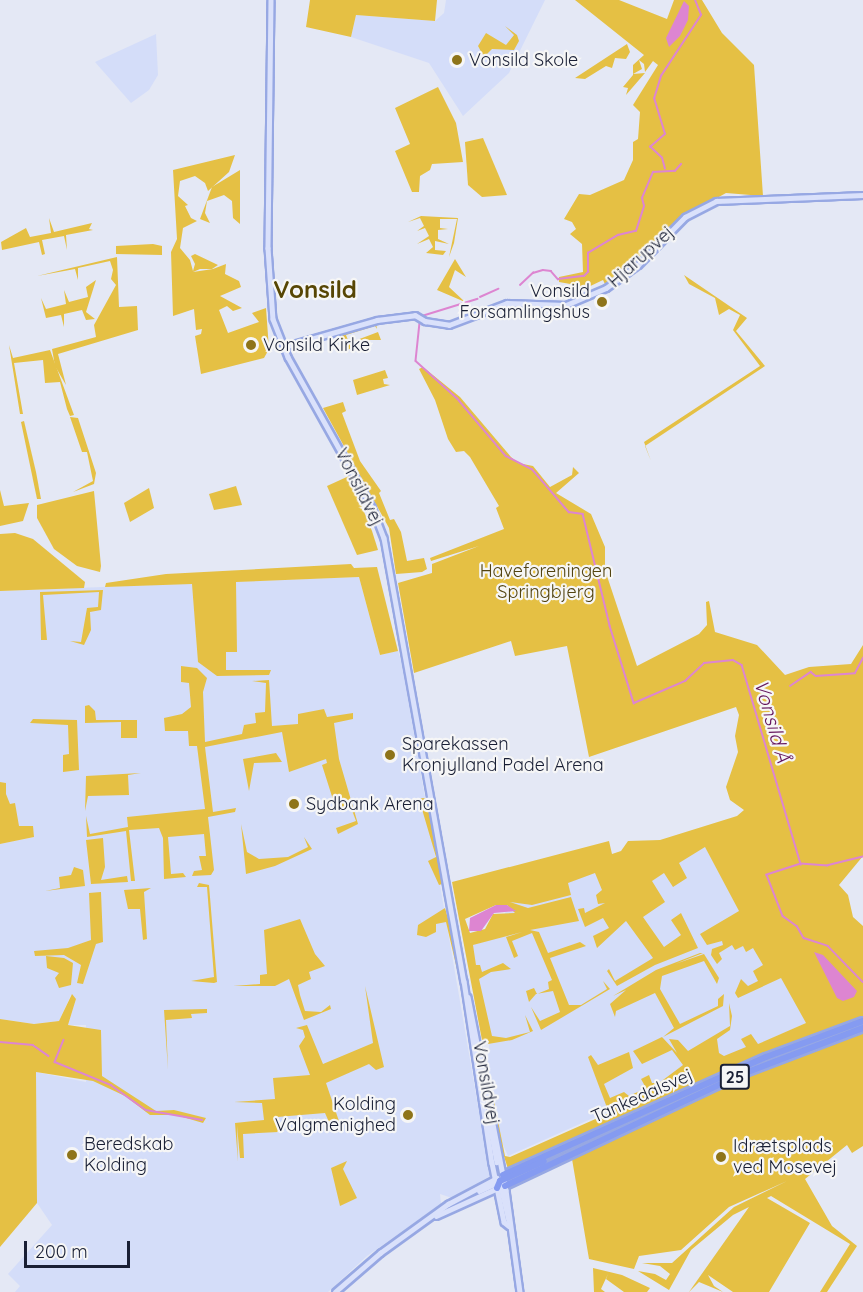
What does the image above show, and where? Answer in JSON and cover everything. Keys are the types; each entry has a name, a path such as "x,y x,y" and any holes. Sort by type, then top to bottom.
{"highway":[{"name":"Tankedalsvej","path":"500,1182 573,1143 766,1057 863,1021"},
{"name":"Tankedalsvej","path":"500,1182 740,1075 863,1028"}],"main road":[{"name":"Vonsildvej","path":"271,0 270,297 283,347 382,531 477,1049 483,1103 500,1182"},
{"name":"Hjarupvej","path":"283,347 377,320 415,315 430,323 449,325 507,303 566,305 606,288 638,265 685,218 716,201 863,195"},
{"name":"Vonsildvej","path":"464,981 467,1009 488,1094 500,1182"},
{"path":"433,1216 464,1203 500,1182"},
{"path":"335,1292 380,1253 433,1216 500,1182"},
{"path":"500,1182 504,1222 509,1225 520,1292"}],"shaded area":[{"name":"Vonsild Skole","path":"446,0 545,0 509,73 463,116 429,63 351,37 356,15 435,21 444,13"},
{"path":"684,1 689,6 688,20 680,36 669,47 666,38"},
{"path":"156,34 158,75 149,90 131,103 95,62"},
{"path":"359,577 380,655 398,651 402,664 490,1176 452,1198 440,1194 441,1204 367,1256 328,1292 15,1292 20,1286 8,1274 52,1225 37,1203 36,1072 86,1082 86,1025 68,1025 76,999 71,995 59,1021 34,1024 0,1019 0,844 34,837 33,830 16,831 4,821 6,783 0,782 0,591"},
{"path":"716,841 739,911 749,906 806,1023 508,1156 500,1138 487,1066 490,1040 472,945 489,940 512,901 608,868"},
{"path":"496,905 507,905 516,911 494,913 481,931 469,931 470,918"},
{"path":"814,952 823,955 857,991 854,997 843,1001 837,998"}],"green space":[{"path":"310,0 437,0 435,21 356,15 351,37 306,27"},
{"path":"575,0 619,0 667,19 674,0 702,0 722,33 754,65 763,196 726,193 681,218 652,248 606,286 603,280 582,290 576,285 559,282 559,277 583,272 582,244 570,234 576,229 572,222 564,219 579,194 590,195 624,180 633,160 633,142 638,139 640,112 633,105 658,65 653,61 645,72 644,64 639,60 642,69 633,74 633,65 644,55"},
{"path":"505,26 517,35 519,41 514,50 492,49 484,57 478,46 486,33 506,45 514,35"},
{"path":"627,44 630,52 626,59 615,58 612,68 606,66 585,79 575,78"},
{"path":"645,73 626,95 628,88 623,87 633,74"},
{"path":"438,87 456,123 463,162 432,164 430,170 420,176 419,192 412,192 395,151 410,144 395,108"},
{"path":"483,138 507,195 482,197 468,185 465,142"},
{"path":"235,155 229,172 208,191 205,183 195,176 180,181 178,196 188,205 185,206 191,218 197,221 183,228 180,248 190,260 193,271 195,264 191,256 195,254 218,265 212,269 200,269 193,272 213,269 226,264 225,274 239,281 241,287 220,296 242,308 233,311 227,306 219,310 228,333 259,322 252,313 266,308 269,349 264,358 201,374 195,336 201,334 202,329 196,330 194,309 173,316 171,252 177,239 173,170"},
{"path":"240,170 240,224 233,218 232,201 224,195 207,201 205,213 210,223 200,219 212,187"},
{"path":"421,216 458,218 449,257 457,219 440,219 440,228 448,229 438,230 438,239 449,244 435,241 435,250 446,251 443,255 426,253 433,247 429,239 417,244 429,236 425,228 417,231 424,226 420,218 408,222"},
{"path":"49,218 54,232 92,223 89,229 93,230 66,235 67,250 64,236 42,240 45,254 42,255 39,242 2,250 1,242 26,228 30,237 51,233"},
{"path":"153,244 162,246 162,255 116,254 116,246"},
{"path":"117,257 119,307 137,306 138,330 58,354 66,385 55,366 52,349 96,337 94,325 116,285 111,279 113,270 110,261 78,268 78,280 75,269 37,276"},
{"path":"455,259 466,277 455,270 449,287 465,302 437,290"},
{"path":"684,275 747,318 736,331 765,366 645,446 644,442 760,366 733,330 740,315 729,309 719,315 715,298 689,284"},
{"path":"96,280 86,312 95,319 86,320 82,310 64,314 64,327 61,315 46,318 41,298 46,309 66,304 64,290 69,302 88,297 86,287"},
{"path":"376,324 377,329 375,326 346,335 349,343 378,332 381,340 370,340 345,351 338,331"},
{"path":"9,345 13,358 50,350 74,415 70,416 67,409 60,382 45,383 43,360 14,363 23,414 20,414"},
{"name":"Haveforeningen Springbjerg","path":"423,367 460,397 511,457 518,463 533,466 550,487 572,475 573,467 579,473 556,493 591,514 605,547 605,570 637,666 699,634 707,625 706,602 709,601 715,632 757,645 785,675 809,667 851,664 863,645 863,856 839,885 848,895 853,917 863,926 863,1016 745,1061 508,1169 501,1147 486,1061 505,1156 510,1157 609,1113 588,1057 591,1055 598,1065 629,1052 633,1068 604,1084 610,1098 624,1092 629,1096 646,1088 641,1079 649,1075 652,1083 659,1083 683,1065 672,1050 642,1064 633,1051 662,1037 677,1053 669,1039 678,1040 688,1051 730,1026 729,1003 732,1016 730,1030 717,1039 719,1053 724,1056 746,1047 741,1039 751,1034 758,1044 806,1023 781,978 738,998 735,993 741,979 748,986 758,981 753,971 763,965 753,948 746,952 743,946 735,950 732,945 719,953 722,959 717,964 711,955 712,949 723,945 722,941 707,945 700,934 739,911 705,847 679,863 687,878 673,887 664,873 652,881 665,902 643,917 664,947 681,935 671,920 681,913 698,948 655,965 617,986 607,971 609,969 615,981 653,958 626,921 597,948 593,936 609,928 603,918 585,927 578,909 584,908 585,913 605,903 598,904 596,895 602,890 595,873 568,883 571,895 532,905 510,902 528,908 571,897 579,921 530,930 539,932 548,953 580,942 586,946 550,958 569,1005 581,1005 607,989 603,981 610,989 541,1030 531,1007 540,1021 560,1012 553,991 538,994 549,989 548,982 552,980 532,933 512,941 518,956 514,958 506,937 522,932 473,945 476,965 480,965 482,972 503,963 511,969 491,972 479,979 492,1036 506,1038 530,1032 525,1015 533,1031 512,1040 488,1044 489,1041 482,1040 452,882 609,841 612,854 621,851 628,841 660,840 737,816 744,810 730,800 726,787 738,752 735,736 739,715 736,707 589,757 567,646 515,656 511,641 414,673 398,583 432,573 432,564 479,546 431,561 430,558 504,529 496,508 499,506 470,457 464,451 456,452 448,439 435,400 419,369","holes":["496,905 507,905 515,913 493,914 485,929 470,933 465,919"]},
{"path":"385,370 388,378 383,379 384,384 390,385 357,395 353,380"},
{"path":"343,402 346,411 342,413 360,461 381,491 379,493 390,520 394,519 401,532 407,561 424,558 427,569 422,572 396,574 389,528 323,408"},
{"path":"70,417 78,418 96,473 94,484 73,492 93,481 87,452 82,452"},
{"path":"24,421 41,499 37,499 21,422"},
{"path":"349,476 378,550 357,555 327,486"},
{"path":"236,486 242,505 214,510 209,494"},
{"path":"149,488 154,508 130,522 124,503"},
{"path":"0,490 4,506 29,503 23,521 0,526"},
{"path":"94,491 100,572 77,566 54,549 37,518 37,505"},
{"path":"15,533 33,539 85,582 84,588 0,591 0,534"},
{"path":"351,564 354,568 377,567 398,651 380,655 359,577 236,582 237,652 226,652 226,670 271,670 269,675 217,676 198,662 192,584 105,587 106,583 166,574"},
{"path":"103,590 101,610 90,612 91,630 84,645 70,641 81,642 87,608 98,607 99,592 43,595 47,640 41,640 40,592"},
{"path":"181,666 197,668 207,678 203,692 205,742 242,734 244,725 256,723 255,713 265,712 266,683 252,681 269,680 272,726 298,724 298,714 324,709 327,717 353,713 353,719 334,723 339,759 358,824 338,834 336,828 356,821 350,805 336,809 322,765 327,763 326,759 289,772 282,732 205,747 213,812 236,808 235,812 208,817 214,870 211,875 192,876 194,871 202,870 199,856 206,856 204,834 168,837 171,874 183,873 186,877 164,879 163,838 159,828 129,830 135,881 131,881 126,831 87,837 86,816 90,834 128,827 127,817 205,809 197,746 189,746 188,731 165,731 164,718 182,714 191,707 189,683 181,682"},
{"path":"89,705 95,711 96,720 137,720 137,738 121,738 121,722 85,723 85,706"},
{"path":"33,719 77,720 79,770 63,772 63,755 69,754 68,725 30,723"},
{"path":"276,753 282,762 254,763 249,791 243,759"},
{"path":"141,773 128,775 129,795 88,796 85,811 86,776"},
{"path":"0,782 6,783 6,794 10,804 15,803 19,826 33,826 34,837 0,844"},
{"path":"419,799 427,799 442,884 439,885 428,861 436,857"},
{"path":"241,824 247,852 259,859 288,857 308,847 304,837 312,849 275,866 246,874"},
{"path":"103,838 105,867 101,880 127,876 128,882 91,884 86,840"},
{"path":"74,867 83,870 85,886 45,891 60,888 59,877 71,875"},
{"path":"199,883 209,885 217,982 214,983 191,981 214,977 207,887 197,887"},
{"path":"151,888 144,892 147,939 143,940 140,909 128,909 124,890"},
{"path":"101,892 103,942 96,944 83,984 77,983 81,965 64,955 35,956 34,951 68,948 91,940 89,893"},
{"path":"445,908 459,978 446,922 436,924 436,932 426,937 417,935 418,925"},
{"path":"300,919 315,954 325,966 309,972 311,979 298,985 305,1011 321,1012 330,1005 331,1009 304,1020 289,979 275,986 233,986 260,984 260,975 267,974 264,930"},
{"path":"703,953 675,964 704,954 719,978 717,984 704,961 662,976 660,989 680,1024 718,1006 718,999 724,994 723,1006 663,1037 674,1028 655,993 616,1011 615,1017 610,1004 626,990 613,996 656,970"},
{"path":"46,956 64,958 73,963 71,985 59,988 55,978 59,973 47,968"},
{"path":"365,986 384,1067 376,1070 369,1064 326,1083 341,1127 332,1129 325,1113 277,1117 278,1132 243,1134 244,1158 240,1158 237,1126 238,1162 235,1123 264,1120 262,1103 234,1102 275,1099 273,1078 310,1075 299,1046 305,1037 303,1030 296,1028 307,1025 323,1064 373,1043"},
{"path":"534,988 537,994 529,1002 526,991"},
{"path":"72,994 76,999 68,1025 101,1030 102,1076 156,1111 174,1110 206,1118 203,1123 176,1115 150,1115 125,1096 93,1081 36,1072 37,1203 0,1247 0,1019 34,1024 59,1021"},
{"path":"207,1009 207,1013 191,1014 192,1018 166,1020 168,1070 164,1010"},
{"name":"Idrætsplads ved Mosevej","path":"863,1032 863,1146 852,1153 847,1145 805,1179 832,1226 857,1246 827,1292 820,1292 850,1244 771,1196 767,1198 810,1223 769,1292 733,1292 708,1275 714,1286 723,1292 699,1282 689,1292 749,1207 733,1215 691,1250 669,1290 638,1271 655,1274 666,1280 670,1274 660,1266 642,1263 672,1263 734,1207 787,1181 729,1207 681,1250 639,1256 634,1269 589,1259 572,1159 720,1088"},
{"path":"347,1161 343,1169 357,1198 340,1206 331,1168"},
{"path":"593,1268 622,1275 650,1288 647,1292 624,1292 606,1279 608,1274 601,1289 605,1292 594,1292"}],"waterway":[{"path":"665,169 662,158 650,147 665,134 654,99 661,76 701,15 695,0"},
{"name":"Vonsild Å","path":"520,285 533,273 543,270 551,271 558,279 584,276 588,272 588,253 618,235 636,231 644,206 642,198 653,172 675,171 681,164"},
{"name":"Vonsild Å","path":"480,297 498,289"},
{"name":"Vonsild Å","path":"422,316 477,299"},
{"name":"Vonsild Å","path":"420,323 416,361 457,398 506,456 532,469 569,512 583,514 610,626 634,703 685,681 704,663 733,660 742,665 801,864"},
{"path":"790,686 811,672 816,676 855,673 863,658"},
{"path":"863,857 828,866 801,864 767,875 783,916 797,926 804,938 828,946 863,982"},
{"path":"64,1040 55,1062 111,1085 146,1110 202,1120"},
{"path":"0,1042 33,1045 49,1056"}],"place":[{"name":"Vonsild Skole","path":"457,60"},
{"name":"Vonsild Forsamlingshus","path":"602,302"},
{"name":"Vonsild Kirke","path":"251,345"},
{"name":"Sparekassen Kronjylland Padel Arena","path":"390,755"},
{"name":"Sydbank Arena","path":"294,804"},
{"name":"Kolding Valgmenighed","path":"408,1115"},
{"name":"Beredskab Kolding","path":"72,1155"},
{"name":"Idrætsplads ved Mosevej","path":"721,1157"}],"district":[{"name":"Vonsild","path":"315,290"}]}
